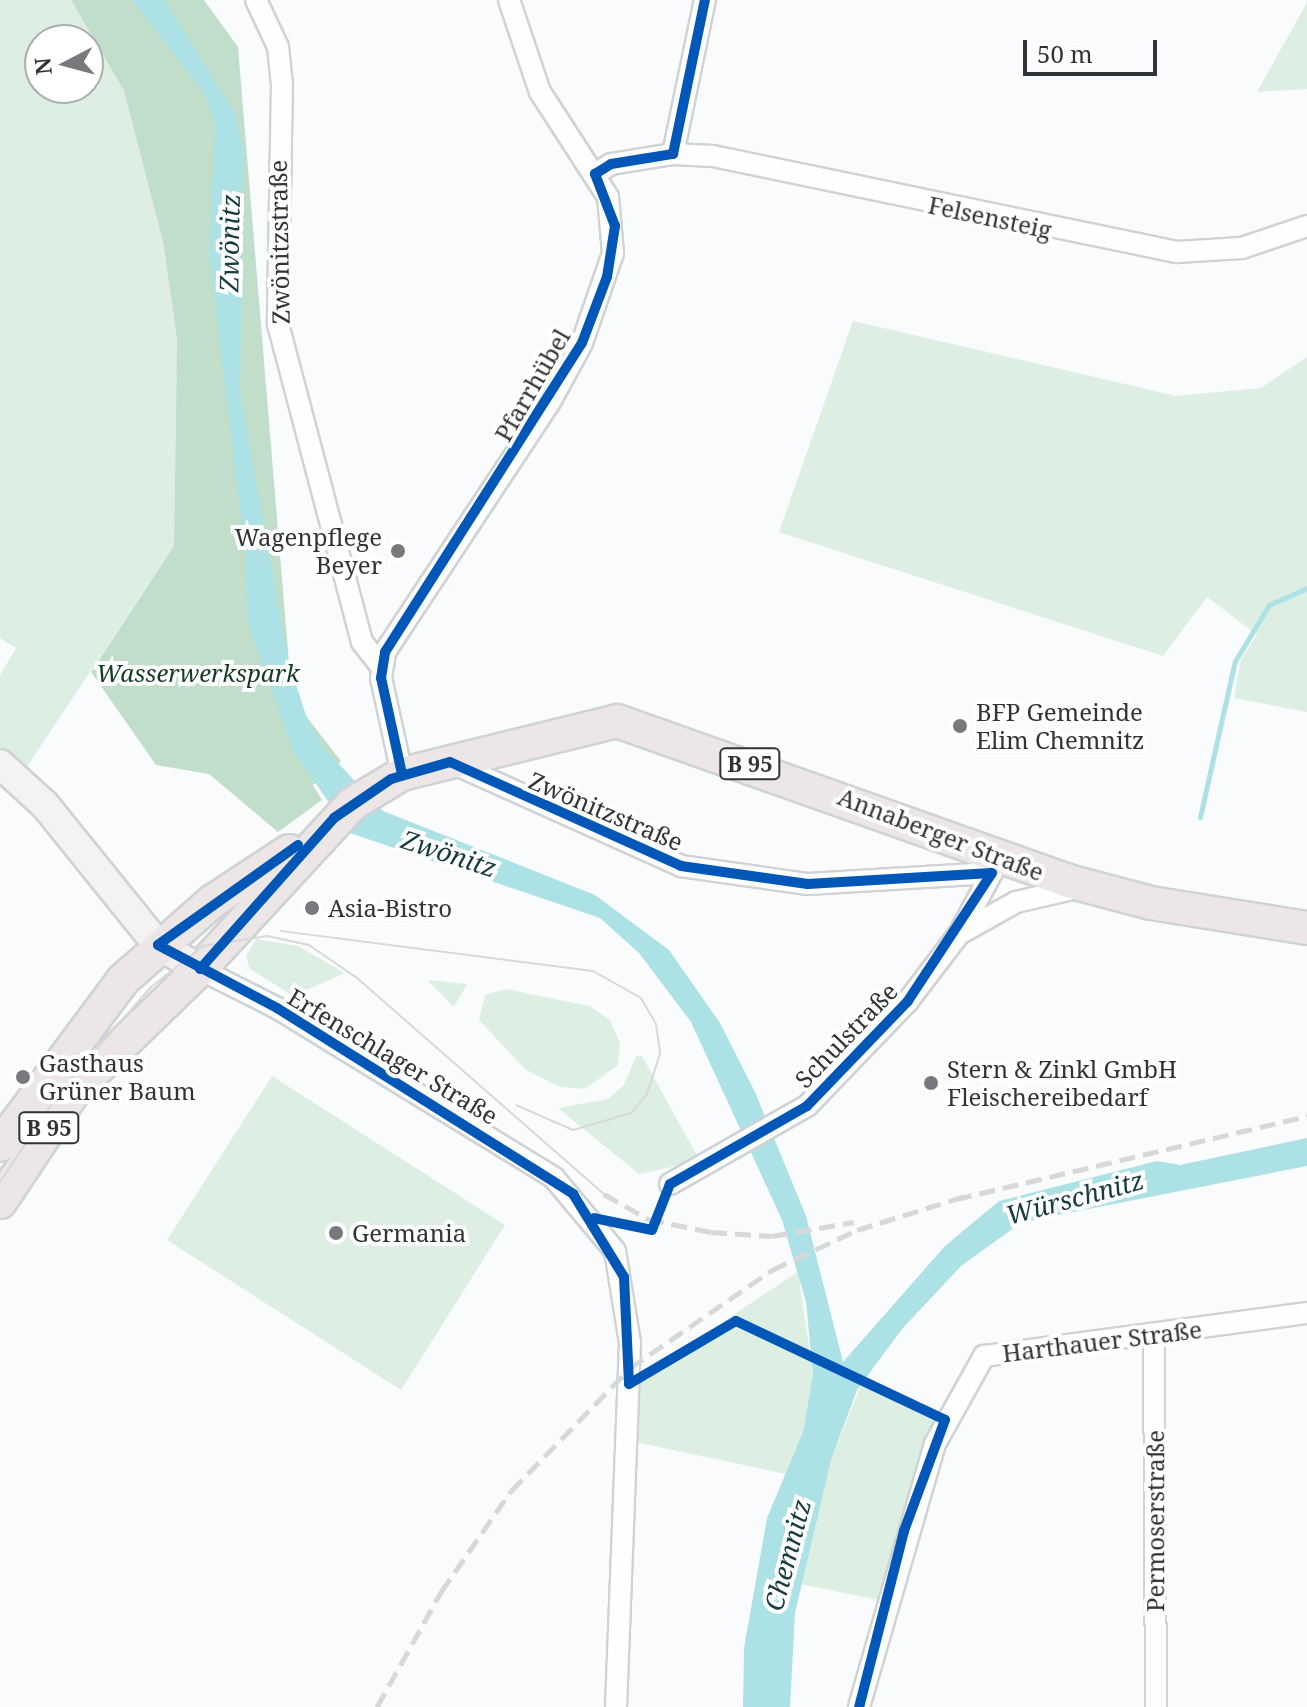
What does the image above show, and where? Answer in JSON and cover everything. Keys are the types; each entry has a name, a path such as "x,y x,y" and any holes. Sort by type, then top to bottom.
{"main road":[{"name":"Annaberger Straße","path":"0,1145 90,1019 158,945 371,790 402,774 617,721 995,866 1307,928"},
{"name":"Erfenschlager Straße","path":"0,764 45,805 158,945 200,969"},
{"name":"Annaberger Straße","path":"0,1202 74,1091 200,969 326,825"}],"street":[{"name":"Zwönitzstraße","path":"256,0 278,47 282,83 278,324 362,642 380,665"},
{"name":"Pfarrhübel","path":"380,665 582,343 607,277 615,226 595,174 540,92 509,0"},
{"path":"595,174 673,154 705,0"},
{"name":"Felsensteig","path":"673,154 713,156 1177,252 1242,248 1307,226"},
{"path":"380,665 402,774"},
{"name":"Zwönitzstraße","path":"450,762 681,866 808,884 995,866"},
{"name":"Schulstraße","path":"670,1184 734,1153 807,1106 908,1001 959,934 995,866"},
{"name":"Schulstraße","path":"959,934 1016,902 1087,886"},
{"name":"Erfenschlager Straße","path":"200,969 534,1164 594,1218 624,1277 629,1326 616,1707"},
{"name":"Harthauer Straße","path":"859,1707 914,1502 945,1420 984,1356 1307,1313"},
{"name":"Permoserstraße","path":"1154,1335 1156,1707"}],"green space":[{"path":"0,0 71,0 85,24 24,24 24,104 104,104 104,57 124,91 163,242 177,339 174,546 21,776 0,754 0,675 16,648 0,638"},
{"name":"Wasserwerkspark","path":"71,0 204,0 238,47 289,663 306,716 341,761 313,785 322,800 278,832 209,774 156,765 91,672 174,546 177,339 163,242 124,91 104,57 104,24 85,24"},
{"path":"1307,1 1307,89 1257,92 1305,6"},
{"path":"853,321 1176,396 1261,388 1307,357 1307,712 1234,698 1241,659 1257,635 1207,597 1163,656 779,532"},
{"path":"256,939 298,946 345,973 293,996 250,969 246,956"},
{"path":"427,980 467,984 454,1007"},
{"path":"506,989 589,1006 610,1020 620,1044 618,1065 585,1089 560,1087 525,1069 479,1020 485,995"},
{"path":"636,1056 642,1056 700,1161 639,1174 558,1108 608,1099 624,1085"},
{"name":"Germania","path":"272,1076 505,1225 401,1390 167,1240"},
{"path":"798,1272 813,1374 803,1432 786,1474 626,1440 629,1384"},
{"path":"861,1385 945,1420 884,1601 800,1584 831,1460"}],"water":[{"path":"132,0 164,0 234,111 243,148 240,394 289,663 306,716 322,746 383,811 595,895 669,950 720,1023 755,1092 806,1216 843,1362 945,1246 999,1201 1157,1161 1180,1165 1307,1138 1307,1166 1022,1222 961,1266 902,1329 857,1390 831,1460 795,1613 790,1707 743,1707 744,1648 767,1518 803,1432 813,1374 806,1302 782,1220 691,1022 639,953 600,918 350,833 294,752 247,621 245,550 209,255 215,124 205,94"}],"waterway":[{"path":"1200,817 1235,661 1269,605 1307,588"}],"tram line":[{"path":"281,931 593,971 641,998 656,1024 660,1054 647,1094 631,1113 573,1130 516,1105"},
{"path":"0,1182 62,1089 151,987 203,946 267,936 309,945 357,978 604,1194"}],"railway":[{"path":"956,1199 1307,1116"},
{"path":"604,1194 648,1219 711,1232 772,1236 854,1222"},
{"path":"377,1707 441,1592 511,1491 630,1368 772,1270 857,1230 965,1196"}],"cycle path":[{"path":"402,774 381,678 385,652 582,343 607,277 615,226 595,174 611,164 673,154 705,0"},
{"path":"200,969 334,818 391,779 450,762 681,866 808,884 992,873 908,1001 807,1106 670,1184 652,1230 594,1218"},
{"path":"298,845 158,945 277,1008 573,1194 624,1277 629,1384"},
{"path":"629,1384 736,1321 945,1420 904,1531 859,1707"}],"place":[{"name":"Wagenpflege Beyer","path":"398,551"},
{"name":"BFP Gemeinde Elim Chemnitz","path":"960,726"},
{"name":"Asia-Bistro","path":"312,908"},
{"name":"Gasthaus Grüner Baum","path":"23,1077"},
{"name":"Stern & Zinkl GmbH Fleischereibedarf","path":"931,1083"},
{"name":"Germania","path":"336,1233"}],"water label":[{"name":"Zwönitz","path":"230,243"},
{"name":"Zwönitz","path":"449,854"},
{"name":"Würschnitz","path":"1075,1198"},
{"name":"Chemnitz","path":"788,1555"}]}
